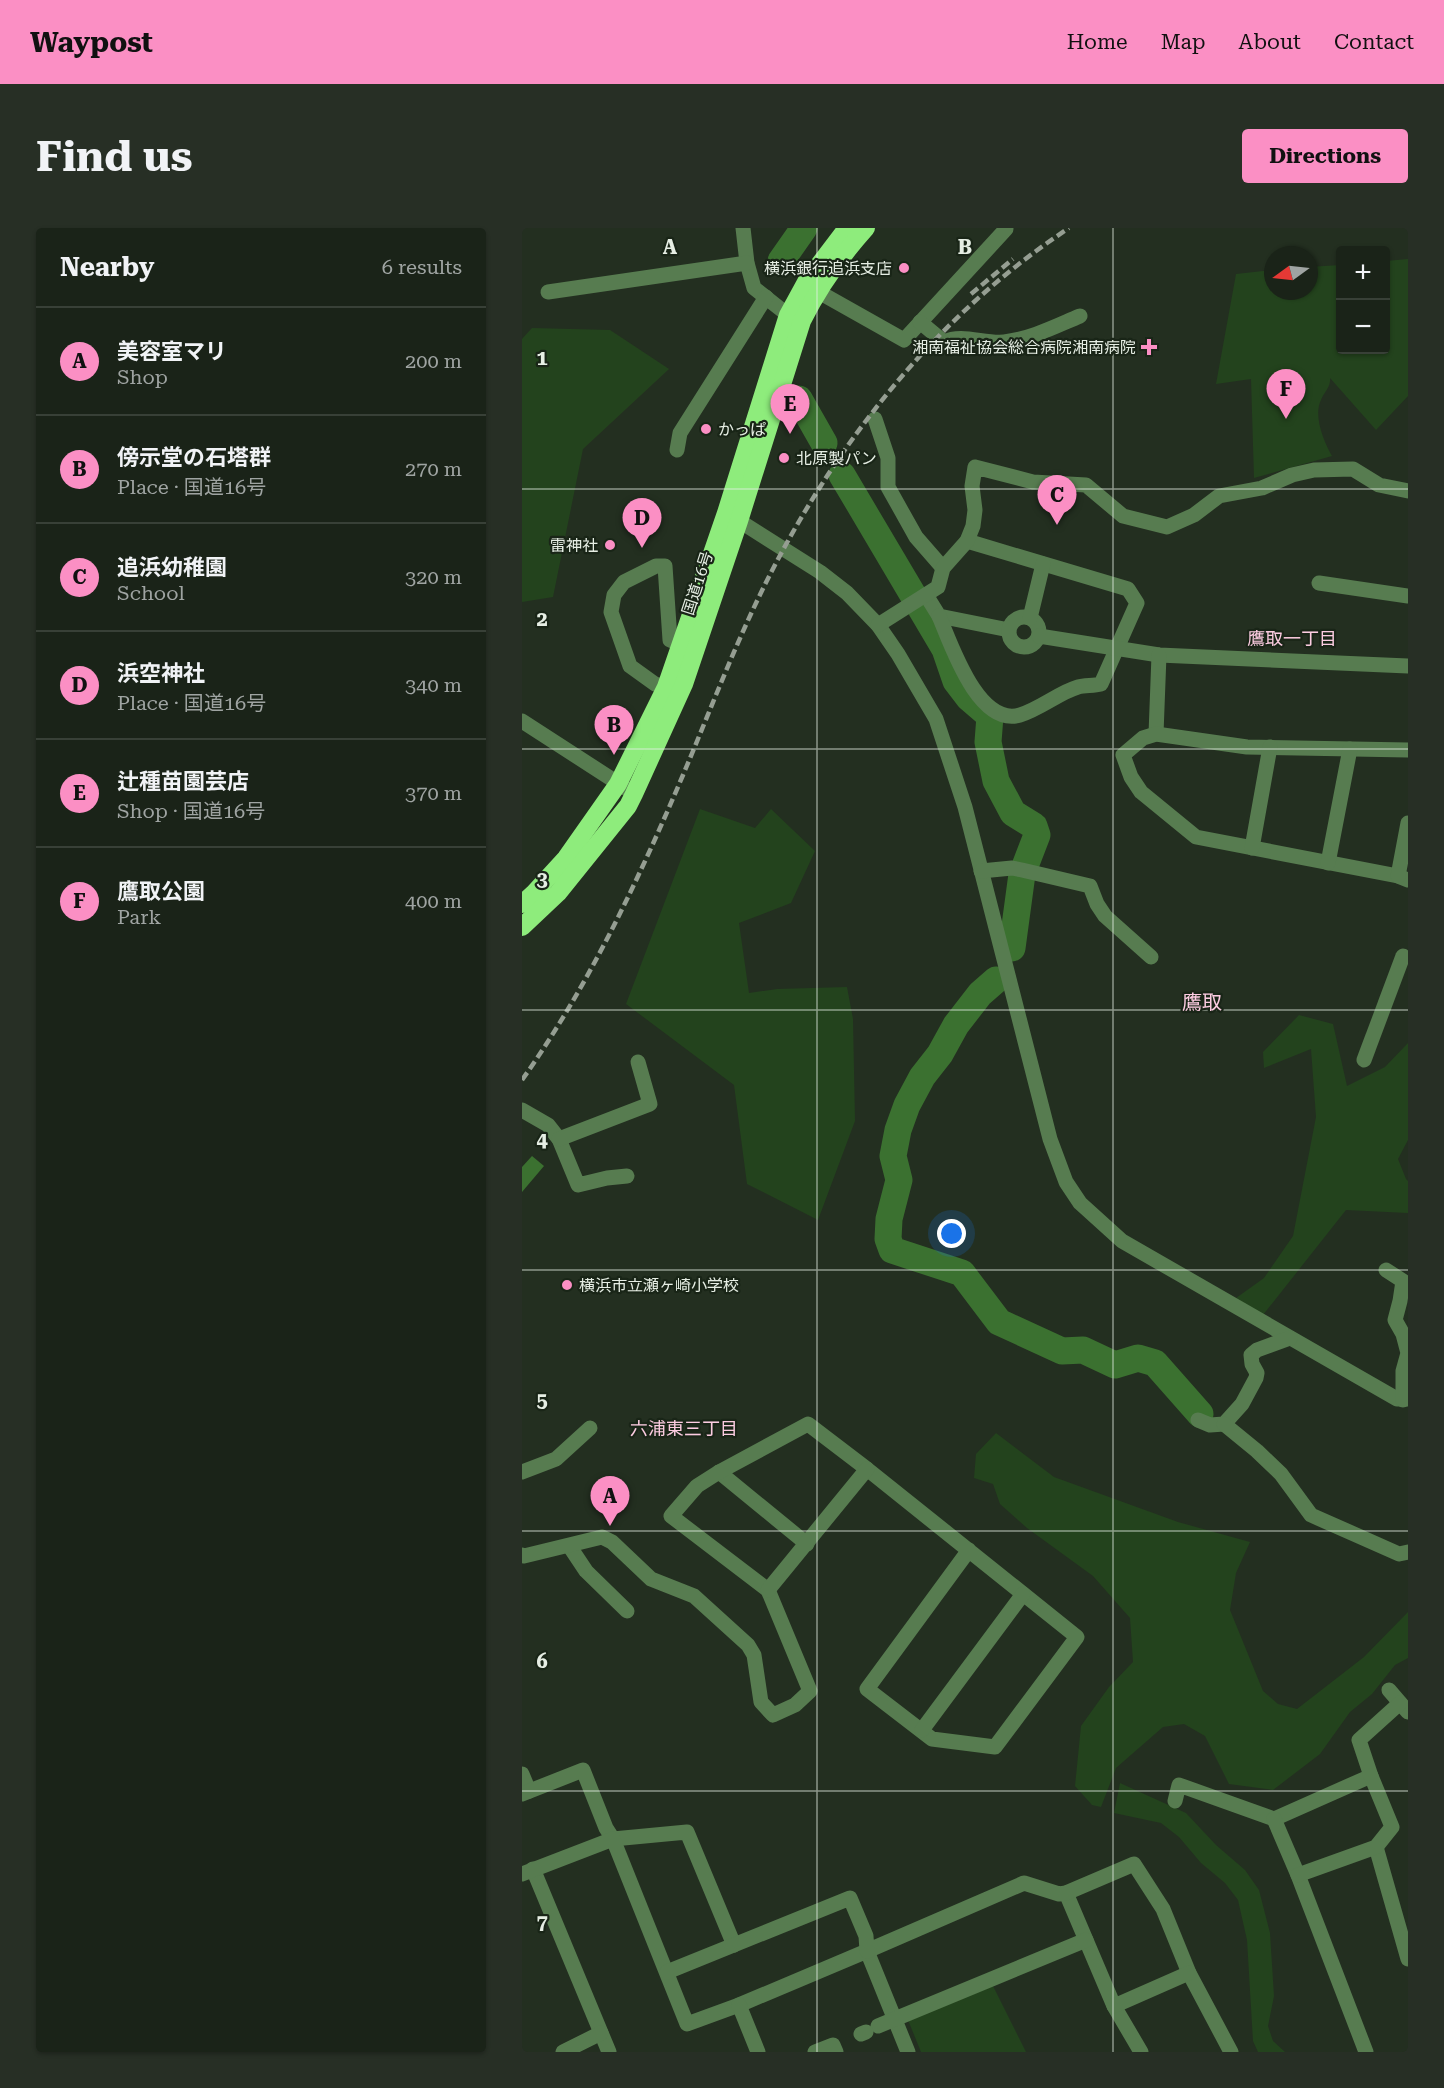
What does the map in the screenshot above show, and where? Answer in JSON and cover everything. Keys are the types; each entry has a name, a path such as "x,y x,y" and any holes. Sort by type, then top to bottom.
{"highway":[{"name":"国道16号","path":"522,927 558,893 615,822 634,794 684,684 788,315 806,282 847,228"},
{"name":"国道16号","path":"522,904 566,858 618,784 666,687 732,517 801,321 817,291 866,228"}],"street":[{"path":"743,228 747,263 754,288 788,315"},
{"path":"817,291 904,340 1006,229"},
{"path":"548,292 747,263"},
{"path":"677,450 680,433 766,297"},
{"path":"920,322 944,342 953,338 988,343 1021,339 1080,316"},
{"path":"875,419 888,458 888,487 916,537 943,568"},
{"path":"878,625 938,587 943,568 967,541 973,526 975,510 972,486 975,467 1033,482 1086,484 1123,516 1167,527 1194,515 1219,496 1262,488 1292,475 1314,470 1353,469 1379,485 1408,491"},
{"path":"732,517 836,583 878,625 936,719 965,807 1050,1139 1066,1182 1086,1210 1122,1241 1397,1399 1405,1400 1403,1371 1408,1353 1403,1334 1395,1320 1402,1281 1386,1270"},
{"path":"926,595 939,616 971,687 991,707 1004,716 1017,716 1036,709 1077,687 1101,684 1137,603 1128,589 967,541"},
{"path":"1030,618 1043,564"},
{"path":"666,687 655,684 630,666 610,612 614,595 624,582 656,566 665,566 670,640 681,645"},
{"path":"1319,583 1408,596"},
{"path":"939,616 1009,630"},
{"path":"1030,618 1038,628 1039,636 1029,646 1021,647 1010,638 1009,630 1016,619 1030,618"},
{"path":"1039,636 1159,655 1408,666"},
{"path":"1156,734 1159,655"},
{"path":"522,721 634,794"},
{"path":"1408,750 1222,744 1156,734 1143,738 1123,755 1131,777 1141,792 1196,837 1403,878 1408,823"},
{"path":"1252,848 1270,747"},
{"path":"1328,863 1350,748"},
{"path":"981,870 1012,868 1090,886 1105,916 1151,957"},
{"path":"1364,1060 1403,956"},
{"path":"559,1139 650,1104 638,1062"},
{"path":"522,1110 548,1125 559,1139 578,1185 627,1176"},
{"path":"1224,1424 1242,1404 1256,1378 1257,1373 1252,1364 1251,1355 1257,1350 1290,1338"},
{"path":"1198,1420 1210,1425 1224,1424 1257,1451 1281,1474 1311,1515 1399,1554 1408,1552"},
{"path":"522,1555 602,1537 612,1542 651,1579 694,1596 748,1645 754,1655 761,1702 773,1715 795,1705 810,1691 768,1590 671,1516 698,1486 719,1472 808,1424 867,1468 969,1550 1023,1594 1077,1637 995,1747 932,1739 867,1689 969,1550"},
{"path":"522,1472 556,1459 590,1428"},
{"path":"768,1590 867,1468"},
{"path":"719,1472 807,1544"},
{"path":"570,1546 586,1571 627,1611"},
{"path":"922,1730 1023,1594"},
{"path":"1298,1875 1376,1847 1392,1827 1359,1740 1404,1707 1389,1690"},
{"path":"522,1774 526,1792 583,1770 687,2024 739,2005 1024,1883 1059,1894 1066,1893 1134,1864 1163,1909 1189,1973 1231,2052"},
{"path":"1175,1801 1179,1785 1274,1819 1371,1776"},
{"path":"1274,1819 1366,2052"},
{"path":"609,2052 528,1872 613,1839 687,1832 734,1945"},
{"path":"1376,1847 1408,1959"},
{"path":"1066,1893 1114,2006 1141,2052"},
{"path":"667,1972 850,1898 866,1936 867,1951 908,2052"},
{"path":"868,2031 1086,1940"},
{"path":"1114,2006 1189,1973"},
{"path":"739,2005 758,2052"},
{"path":"563,2052 601,2033"},
{"path":"815,2052 838,2046"}],"shaded area":[{"path":"1408,259 1408,396 1376,430 1330,378 1318,414 1323,436 1332,456 1254,478 1251,379 1216,384 1236,274 1264,271 1264,300 1318,300 1318,266 1336,265 1336,354 1390,354 1390,261"},
{"path":"532,328 610,330 669,369 583,449 553,597 522,602 522,339"},
{"path":"700,809 755,828 771,809 815,851 791,903 739,923 749,993 777,989 847,987 853,1019 855,1121 818,1220 747,1184 734,1085 626,1004"},
{"path":"1299,1015 1333,1024 1347,1086 1385,1067 1408,1043 1408,1140 1398,1159 1408,1181 1408,1213 1346,1210 1263,1315 1236,1298 1264,1278 1293,1236 1316,1117 1311,1049 1264,1068 1263,1052"},
{"path":"532,1156 544,1166 522,1192 522,1167"},
{"path":"996,1433 1054,1477 1178,1522 1250,1542 1236,1573 1230,1610 1263,1691 1278,1704 1297,1709 1364,1657 1408,1612 1408,1658 1395,1665 1372,1694 1350,1712 1320,1754 1273,1790 1229,1784 1205,1736 1184,1724 1163,1727 1116,1768 1101,1807 1092,1805 1075,1786 1081,1726 1109,1687 1133,1662 1130,1618 1093,1576 1027,1528 1000,1504 993,1484 974,1478 976,1454"},
{"path":"1120,1783 1186,1813 1216,1845 1245,1870 1259,1890 1270,1933 1274,1996 1268,2026 1273,2041 1285,2052 1258,2052 1253,2041 1247,1940 1238,1900 1225,1883 1201,1863 1179,1837 1161,1823 1114,1813"},
{"path":"993,1986 1026,2052 921,2052 908,2020"}],"waterway":[{"path":"781,261 804,228"},
{"path":"799,399 824,443"},
{"path":"842,475 945,649 956,681 969,698 990,716 988,742 996,781 1013,813 1034,826 1037,835 1022,874 1012,948"},
{"path":"996,980 980,994 956,1025 940,1054 922,1077 907,1105 898,1130 893,1156 899,1180 889,1219 888,1239 892,1250 962,1273 999,1322 1062,1351 1083,1350 1115,1365 1138,1358 1155,1363 1200,1414"}],"railway":[{"path":"522,1080 569,1008 630,894 763,589 804,514 834,466 866,420 939,335 1023,261 1069,228"},
{"path":"971,294 1013,259"}],"place":[{"name":"横浜銀行追浜支店","path":"904,268"},
{"name":"湘南福祉協会総合病院湘南病院","path":"1149,347"},
{"name":"鷹取公園","path":"1286,419"},
{"name":"かっぱ","path":"706,429"},
{"name":"辻種苗園芸店","path":"790,434"},
{"name":"北原製パン","path":"784,458"},
{"name":"追浜幼稚園","path":"1057,525"},
{"name":"雷神社","path":"610,545"},
{"name":"浜空神社","path":"642,548"},
{"name":"傍示堂の石塔群","path":"614,755"},
{"name":"横浜市立瀬ヶ崎小学校","path":"567,1285"},
{"name":"美容室マリ","path":"610,1526"}],"district":[{"name":"鷹取一丁目","path":"1292,639"},
{"name":"鷹取","path":"1202,1002"},
{"name":"六浦東三丁目","path":"684,1429"}]}
